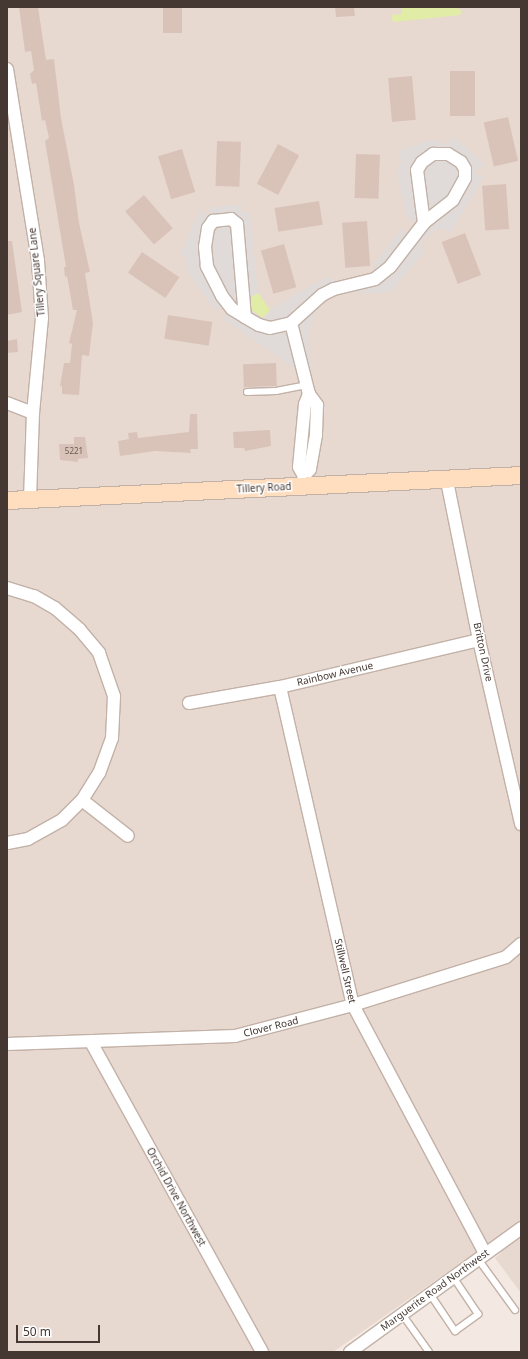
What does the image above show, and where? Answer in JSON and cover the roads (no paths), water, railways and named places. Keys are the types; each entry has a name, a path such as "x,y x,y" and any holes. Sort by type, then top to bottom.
{"street":[{"name":"Tillery Square Lane","path":"7,69 40,284 42,332 33,413 30,499"},
{"path":"245,317 237,224 231,219 213,221 206,234 207,266 222,296 232,309 245,317 259,325 270,328 291,323 322,295 334,288 375,279 390,268 424,223 453,200 465,178 465,169 461,162 448,154 433,154 422,162 417,170 424,223"},
{"path":"291,323 308,389 305,404 299,467 303,481"},
{"path":"7,403 33,413"},
{"name":"Tillery Road","path":"7,500 303,481 447,481 521,475"},
{"name":"Britton Drive","path":"447,481 480,640 521,824"},
{"path":"7,588 34,596 55,608 80,630 99,653 114,696 112,738 99,773 82,800 62,820 28,839 7,843"},
{"name":"Rainbow Avenue","path":"190,703 280,687 480,640"},
{"name":"Stillwell Street","path":"280,687 353,1005 481,1256"},
{"path":"82,800 128,836"},
{"name":"Clover Road","path":"7,1044 235,1036 353,1005 506,957 521,944"},
{"name":"Orchid Drive Northwest","path":"91,1042 262,1352"},
{"name":"Marguerite Road Northwest","path":"350,1352 521,1228"}],"lane":[{"path":"247,392 308,389"},
{"path":"481,1256 515,1310"},
{"path":"430,1294 455,1331 478,1314 453,1277"},
{"path":"402,1314 429,1352"}]}
